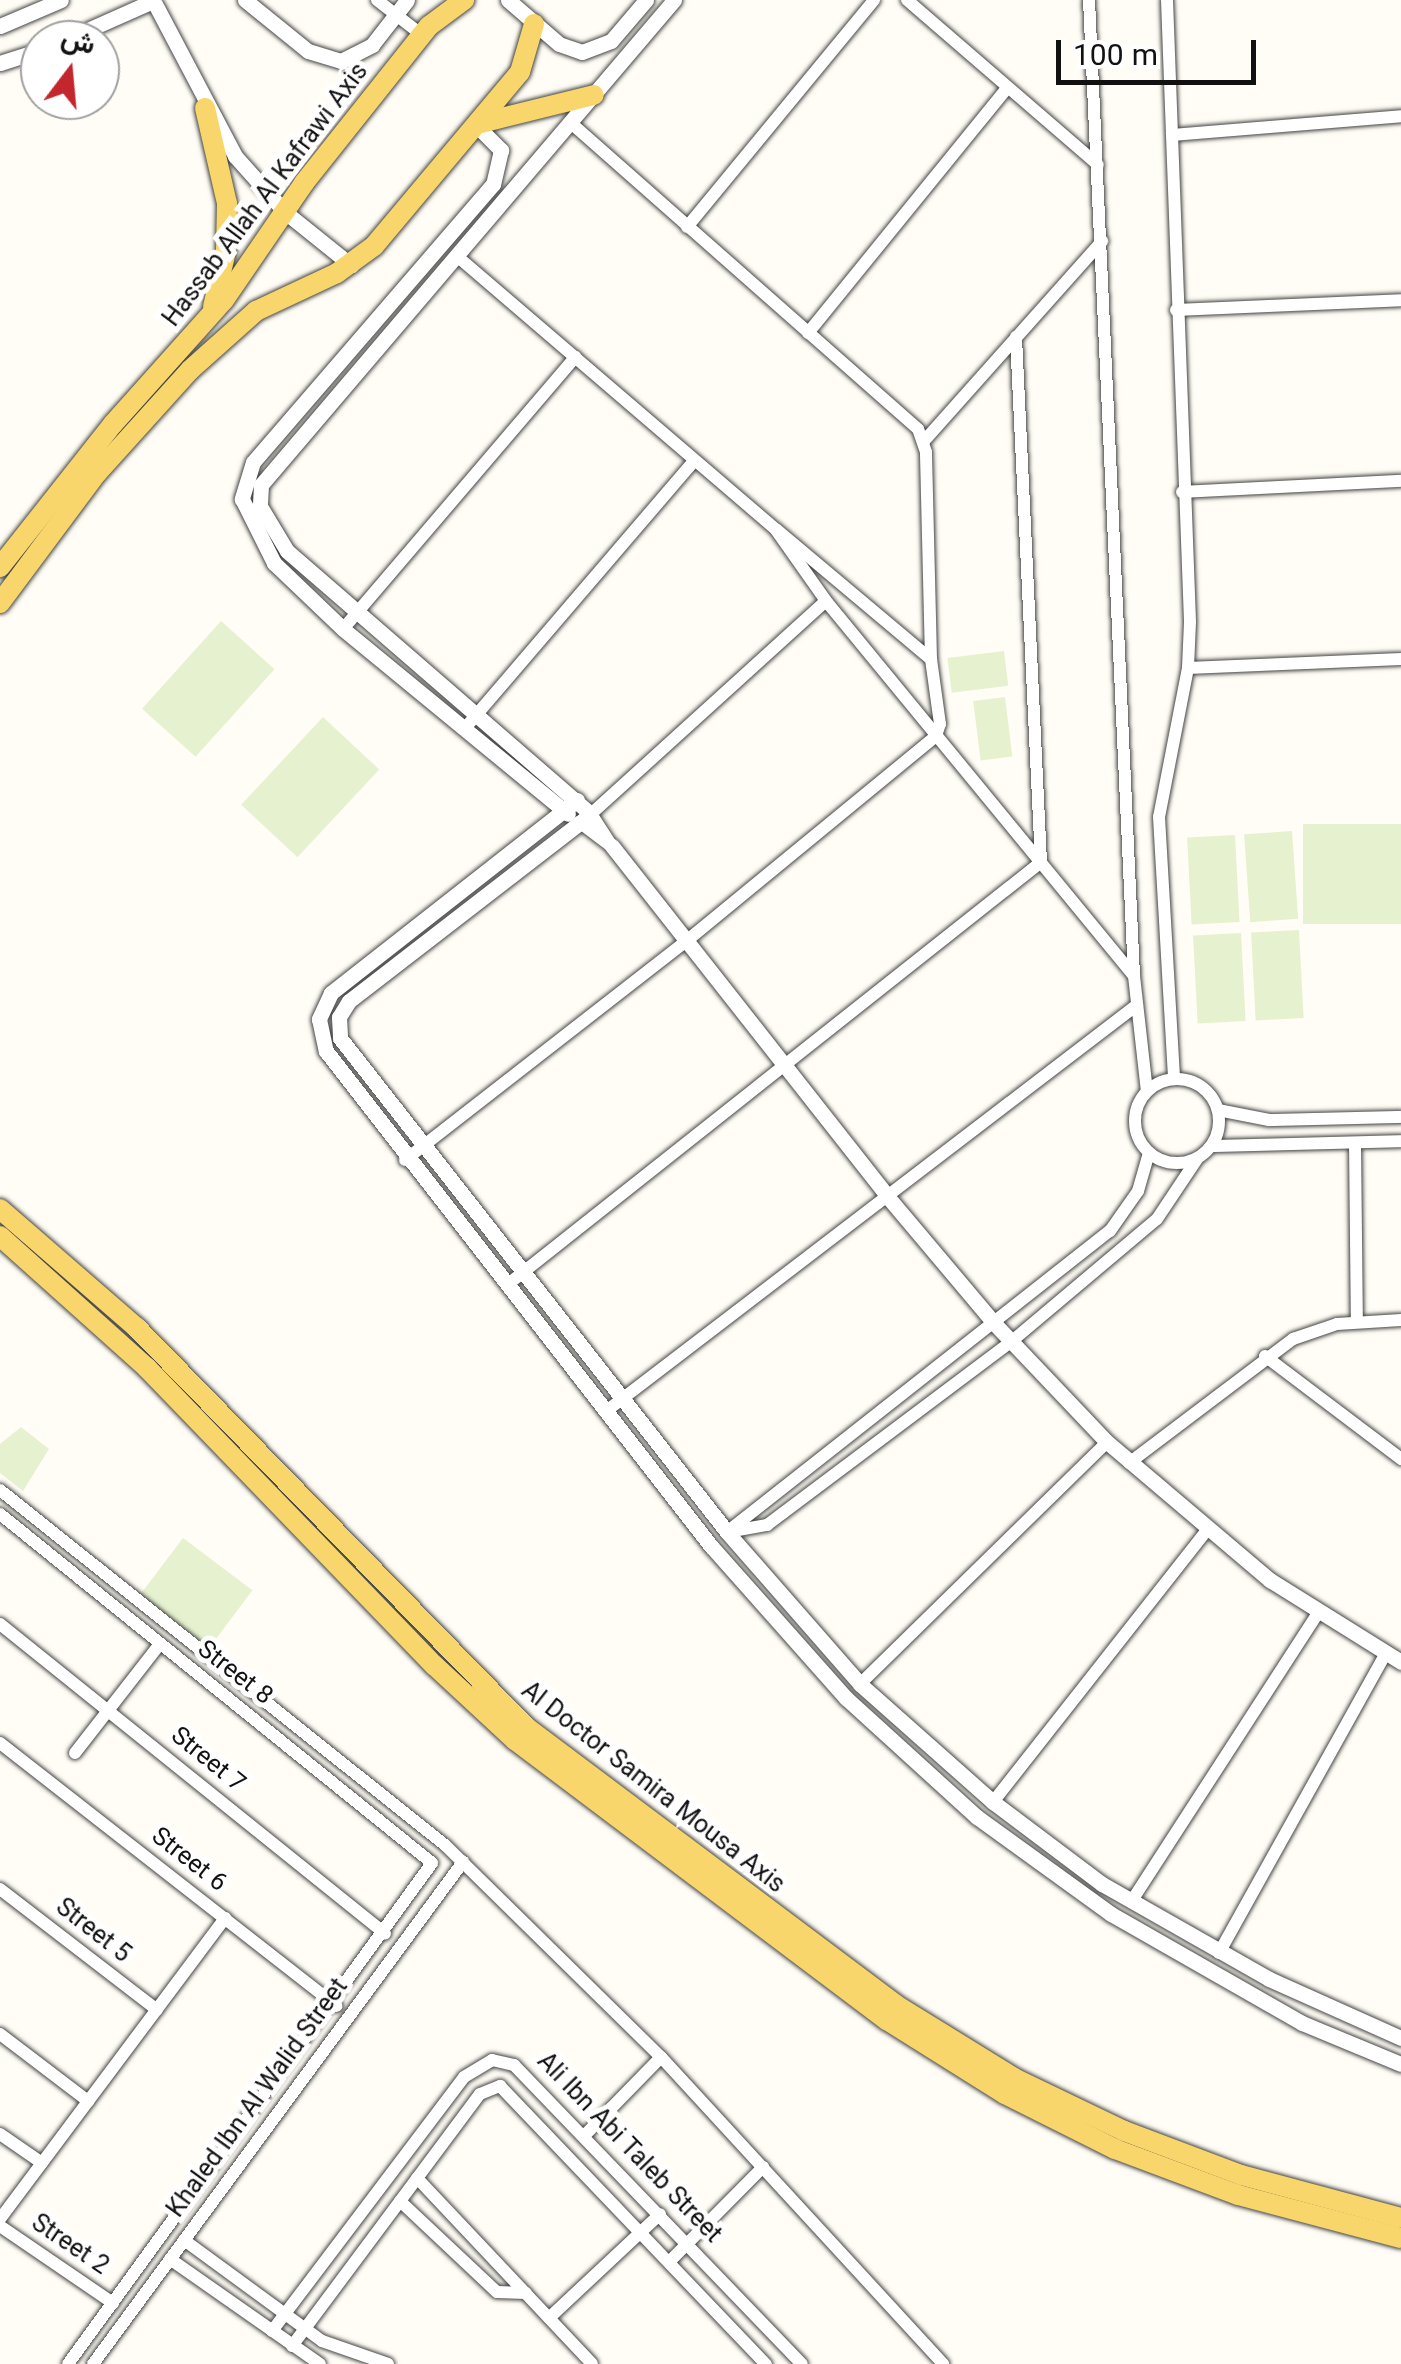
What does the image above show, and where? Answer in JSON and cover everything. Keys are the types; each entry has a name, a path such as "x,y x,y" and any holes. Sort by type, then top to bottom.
{"main road":[{"name":"Hassab Allah Al Kafrawi Axis","path":"0,568 113,424 208,319 422,35 464,0"},
{"name":"Hassab Allah Al Kafrawi Axis","path":"0,604 97,473 190,370 256,311 351,265 479,125 525,63 534,24"},
{"path":"479,125 594,95"},
{"path":"205,108 220,157 227,227 208,319"},
{"name":"Al Doctor Samira Mousa Axis","path":"0,1209 137,1328 526,1728 896,2005 1014,2078 1124,2131 1241,2175 1401,2218"},
{"name":"Al Doctor Samira Mousa Axis","path":"0,1236 147,1368 435,1666 514,1740 887,2020 1005,2094 1116,2149 1238,2195 1401,2238"}],"street":[{"path":"0,26 62,0"},
{"path":"245,0 329,60 363,53 407,0"},
{"path":"377,0 422,35"},
{"path":"508,0 566,48 590,51 611,41 646,0"},
{"path":"252,508 268,472 458,257 674,0"},
{"path":"688,227 874,0"},
{"path":"907,0 1098,165"},
{"path":"711,1546 1121,1219 1149,1154 1134,1117 1148,1090 1134,976 1089,0"},
{"path":"1167,0 1188,668 1158,817 1174,1079"},
{"path":"110,20 151,2 182,48 205,108 235,156 285,212 351,265"},
{"path":"808,333 1007,88"},
{"path":"1172,135 1401,116"},
{"path":"571,123 912,422 924,441 931,659 938,732"},
{"path":"479,125 501,150 497,178 254,462 242,487 266,555 343,628 570,805"},
{"path":"924,441 1102,242"},
{"path":"458,257 931,659"},
{"path":"1176,310 1401,300"},
{"path":"1016,337 1042,862"},
{"path":"343,628 575,357"},
{"path":"466,727 694,461"},
{"path":"1182,492 1401,481"},
{"path":"252,508 281,544 478,714 612,846 684,944 887,1196 993,1322 1107,1442 1207,1530 1318,1613 1401,1662"},
{"path":"776,530 826,601 938,732 1134,976"},
{"path":"826,601 585,818 341,1011 344,1045 727,1532 795,1616 860,1684 993,1802 1130,1902 1312,2001 1401,2038"},
{"path":"1188,668 1401,659"},
{"path":"406,1160 684,944 938,732"},
{"path":"570,805 338,987 322,1010 326,1050 406,1160 711,1546 780,1628 932,1778 1022,1853 1157,1944 1302,2023 1401,2064"},
{"path":"507,1286 786,1069 1042,862"},
{"path":"605,1412 1136,1005"},
{"path":"1148,1090 1174,1079 1200,1085 1218,1110 1269,1120 1401,1116"},
{"path":"1212,1146 1218,1110"},
{"path":"727,1532 766,1525 1012,1341 1157,1219 1196,1159 1212,1146 1401,1141"},
{"path":"1355,1143 1357,1322"},
{"path":"1149,1154 1177,1164 1196,1159"},
{"path":"1129,1463 1265,1356 1306,1333 1357,1322 1401,1320"},
{"path":"1265,1356 1401,1459"},
{"path":"860,1684 1107,1442"},
{"path":"0,1490 462,1862 661,2058 943,2364"},
{"name":"Street 8","path":"0,1514 430,1857 430,1872"},
{"path":"993,1802 1207,1530"},
{"path":"1130,1902 1318,1613"},
{"path":"780,1628 795,1616"},
{"name":"Street 7","path":"0,1624 385,1933"},
{"path":"75,1753 160,1644"},
{"path":"1220,1953 1386,1653"},
{"name":"Street 6","path":"0,1743 348,2014"},
{"name":"Khaled Ibn Al Walid Street","path":"93,2364 462,1862"},
{"name":"Khaled Ibn Al Walid Street","path":"68,2364 430,1872"},
{"name":"Street 5","path":"0,1889 157,2010"},
{"path":"0,2222 226,1918"},
{"path":"1302,2023 1312,2001"},
{"path":"0,2034 88,2101"},
{"path":"584,2136 661,2058"},
{"name":"Ali Ibn Abi Taleb Street","path":"272,2332 481,2063 514,2065 802,2364"},
{"name":"Ali Ibn Abi Taleb Street","path":"292,2346 480,2094 500,2086 643,2230 766,2364"},
{"path":"0,2134 42,2163"},
{"path":"671,2260 763,2167"},
{"path":"417,2178 592,2364"},
{"path":"400,2201 497,2292 526,2293"},
{"path":"370,2204 386,2218"},
{"path":"549,2318 660,2214"},
{"name":"Street 2","path":"0,2222 112,2303"},
{"path":"184,2240 305,2329 340,2350 388,2364"},
{"path":"170,2259 320,2364"}],"green space":[{"path":"221,621 275,669 196,757 142,709"},
{"path":"1004,651 1008,686 952,693 947,658"},
{"path":"1005,697 1012,757 981,760 973,701"},
{"path":"323,717 379,770 297,857 241,805"},
{"path":"1303,824 1401,824 1401,924 1303,924"},
{"path":"1292,831 1298,919 1250,922 1244,834"},
{"path":"1235,835 1240,922 1192,924 1187,838"},
{"path":"1299,930 1304,1018 1256,1020 1251,933"},
{"path":"1241,933 1246,1021 1198,1023 1193,936"},
{"path":"21,1427 49,1449 23,1491 0,1473 0,1444"},
{"path":"183,1538 252,1590 208,1649 138,1597"}]}
